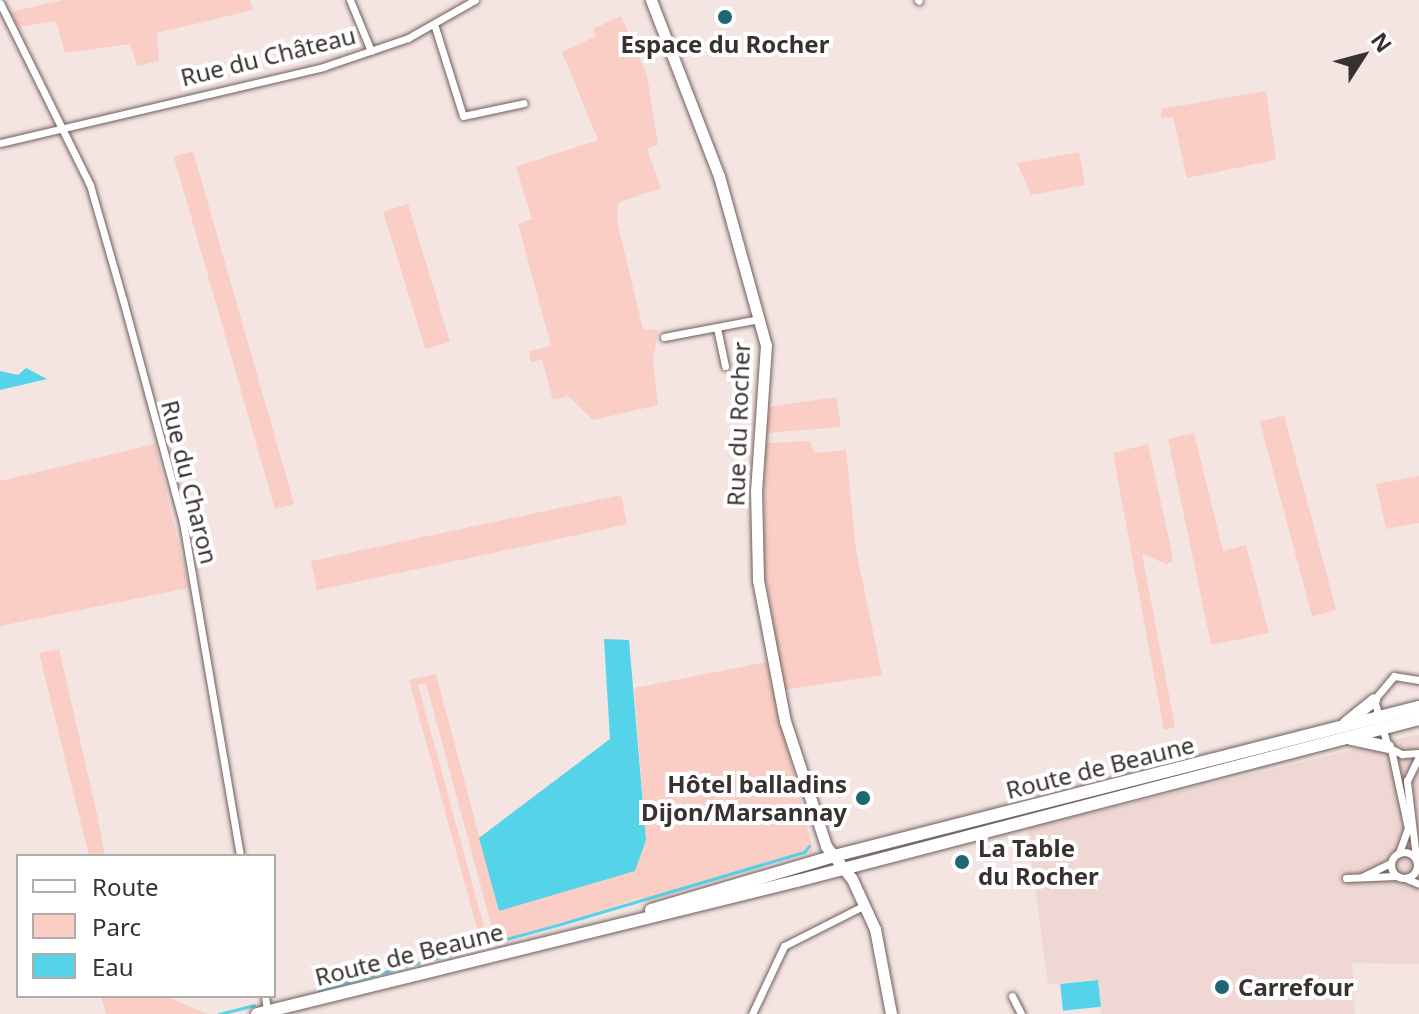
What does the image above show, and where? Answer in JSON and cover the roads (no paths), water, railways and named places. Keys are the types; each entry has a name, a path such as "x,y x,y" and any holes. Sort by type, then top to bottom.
{"main road":[{"name":"Rue du Rocher","path":"651,0 719,176 766,345 756,490 758,580 785,721 826,846 844,868 865,905 882,952 891,1014"},
{"path":"1374,700 1342,733 1389,748"},
{"name":"Route de Beaune","path":"262,1013 844,868 1342,733 1419,707"},
{"name":"Route de Beaune","path":"1377,723 1419,719"},
{"name":"Route de Beaune","path":"572,936 834,856 1342,733"}],"street":[{"path":"350,0 371,51"},
{"name":"Rue du Château","path":"0,143 323,67 371,51 434,24 475,0"},
{"name":"Rue du Charon","path":"0,3 90,185 181,513 240,854"},
{"path":"434,24 463,116 524,103"},
{"path":"664,337 759,319"},
{"path":"717,328 725,366"},
{"path":"1360,878 1391,863 1399,853 1408,828 1389,748 1377,723 1374,700 1394,676 1418,677"},
{"path":"1389,748 1419,754 1407,781 1418,863"},
{"path":"1399,853 1418,863"},
{"path":"1391,863 1401,877"},
{"path":"1401,877 1418,863"},
{"path":"1346,878 1401,877 1419,884"},
{"path":"752,1014 768,972 784,946 865,905"},
{"path":"1012,996 1021,1014"}],"water":[{"path":"26,368 47,379 0,390 0,371 18,375"},
{"path":"604,639 629,640 646,840 635,871 499,911 479,838 610,739"},
{"path":"1098,980 1101,1007 1063,1011 1060,984"}],"waterway":[{"path":"318,990 564,923 804,852 809,846"},
{"path":"219,1014 254,1005"}],"place":[{"name":"Espace du Rocher","path":"725,17"},
{"name":"Hôtel balladins Dijon/Marsannay","path":"863,798"},
{"name":"La Table du Rocher","path":"962,862"},
{"name":"Carrefour","path":"1222,987"}]}
